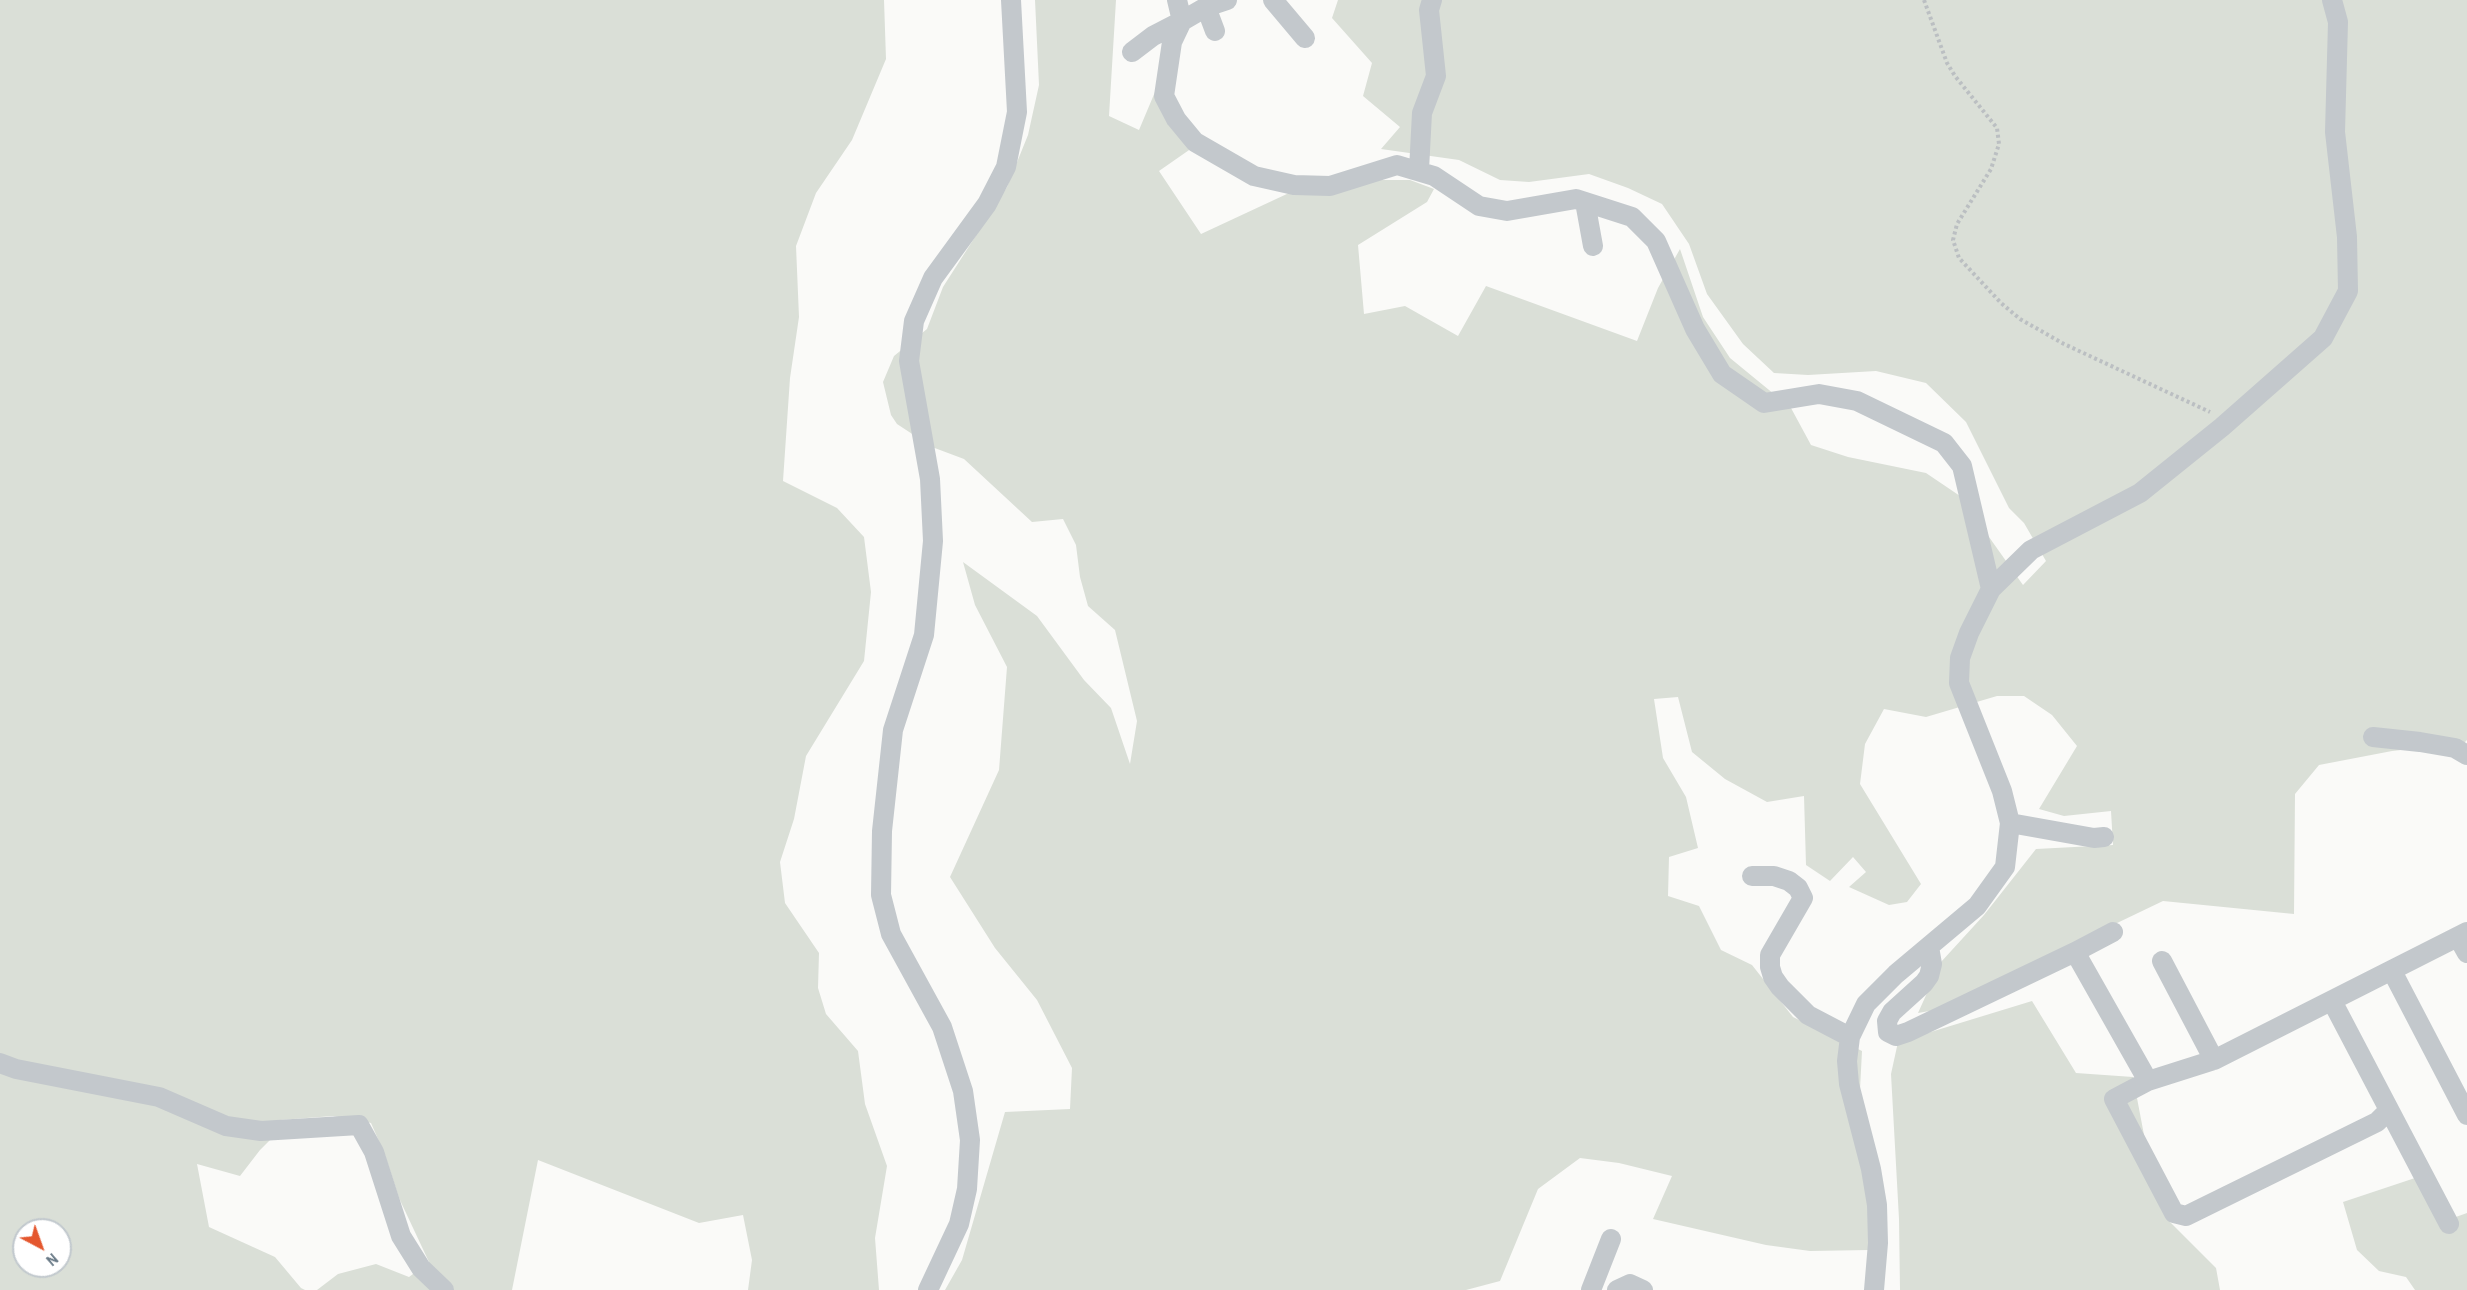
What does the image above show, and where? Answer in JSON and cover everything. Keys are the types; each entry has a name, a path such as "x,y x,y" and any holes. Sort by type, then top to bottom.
{"street":[{"path":"928,1290 959,1224 967,1189 970,1140 963,1091 942,1027 891,934 881,895 882,831 893,730 924,634 933,541 930,479 909,361 914,321 933,278 987,204 1006,167 1017,112 1011,0"},
{"path":"1177,0 1182,21 1172,42 1164,96 1176,119 1195,142 1254,176 1294,185 1330,186 1397,165 1434,176 1479,206 1507,211 1575,199 1632,217 1656,241 1695,329 1722,374 1764,403 1819,394 1857,401 1944,443 1962,466 1991,589"},
{"path":"1132,52 1154,36 1206,7 1227,0"},
{"path":"1273,0 1305,38"},
{"path":"1419,170 1422,113 1436,76 1429,10 1432,0"},
{"path":"1874,1290 1878,1243 1877,1205 1871,1169 1850,1084 1847,1061 1850,1037 1866,1004 1896,974 1977,906 2005,867 2010,823 2002,791 1959,683 1960,658 1969,633 1991,589 2031,550 2140,493 2222,427 2324,338 2348,291 2347,237 2335,132 2337,22 2332,0"},
{"path":"1206,7 1215,31"},
{"path":"1585,202 1593,246"},
{"path":"2373,737 2455,748 2467,755"},
{"path":"2010,823 2094,838 2104,837"},
{"path":"1752,876 1774,876 1789,881 1798,888 1803,898 1770,955 1773,977 1808,1015 1850,1037"},
{"path":"1929,947 1932,964 1929,976 1892,1012 1887,1021 1888,1032 1896,1036 2113,932"},
{"path":"2389,1110 2378,1122 2186,1216 2174,1214 2114,1099 2148,1081 2214,1060 2392,971 2464,941"},
{"path":"2075,952 2148,1081"},
{"path":"2162,961 2214,1060"},
{"path":"2392,971 2467,1114"},
{"path":"2332,1001 2448,1224"},
{"path":"0,1063 16,1069 159,1097 226,1126 261,1131 359,1125 374,1152 401,1236 421,1268 444,1290"},
{"path":"1591,1290 1611,1239"},
{"path":"1617,1290 1630,1284 1643,1290"}],"path":[{"path":"1924,0 1947,63 1997,128 1999,144 1997,154 1986,180 1957,224 1953,240 1959,258 2001,303 2020,319 2064,344 2210,411 2222,427"}],"shaded area":[{"path":"0,0 884,0 886,59 852,140 816,193 796,246 799,317 790,378 783,481 837,508 864,537 871,592 864,661 806,756 794,819 780,862 785,903 819,953 818,988 826,1014 858,1051 865,1104 887,1166 875,1238 879,1290 748,1290 752,1260 743,1215 699,1223 538,1160 512,1290 317,1290 338,1274 376,1264 409,1277 429,1262 399,1198 385,1155 371,1123 333,1116 280,1120 272,1138 240,1176 197,1164 209,1227 275,1257 305,1290 0,1290"},
{"path":"1035,0 1116,0 1109,116 1139,130 1155,92 1192,148 1159,171 1201,234 1289,193 1367,180 1410,180 1434,189 1427,202 1358,245 1364,314 1405,306 1458,336 1486,286 1637,341 1658,288 1680,249 1703,317 1730,358 1791,408 1811,445 1848,457 1926,473 1960,496 2023,585 2046,561 2024,523 2009,508 1966,422 1926,383 1876,371 1808,375 1774,373 1743,344 1707,294 1689,244 1662,204 1628,188 1589,174 1529,182 1500,180 1459,160 1381,149 1400,127 1363,96 1372,63 1332,18 1338,0 2467,0 2467,740 2464,743 2392,751 2319,765 2295,794 2294,914 2163,901 2115,924 1964,1005 1918,1013 1941,962 1984,915 2036,849 2113,845 2111,811 2064,816 2039,809 2077,746 2052,715 2024,696 1997,696 1926,717 1884,709 1865,744 1860,784 1921,884 1907,902 1889,905 1849,887 1866,872 1853,857 1830,881 1806,865 1804,796 1767,802 1725,779 1692,752 1678,697 1654,699 1663,758 1686,797 1698,848 1669,857 1668,896 1699,906 1721,950 1752,965 1793,1017 1862,1051 1857,1147 1882,1213 1869,1250 1810,1251 1766,1245 1653,1219 1672,1176 1619,1163 1580,1158 1538,1189 1500,1281 1466,1290 945,1290 962,1260 1005,1112 1070,1109 1072,1068 1037,1000 995,948 950,877 999,770 1007,667 975,605 963,562 1037,616 1084,680 1111,708 1130,764 1137,721 1115,630 1088,606 1080,577 1076,545 1063,519 1032,522 964,459 932,447 897,424 891,415 883,382 894,356 927,329 943,287 1007,187 1028,135 1039,85"},
{"path":"2032,1001 2076,1073 2133,1077 2152,1177 2168,1220 2216,1268 2220,1290 1900,1290 1899,1219 1891,1074 1898,1042"},
{"path":"2424,1175 2453,1218 2467,1213 2467,1290 2415,1290 2406,1277 2379,1271 2357,1250 2343,1202"}]}
